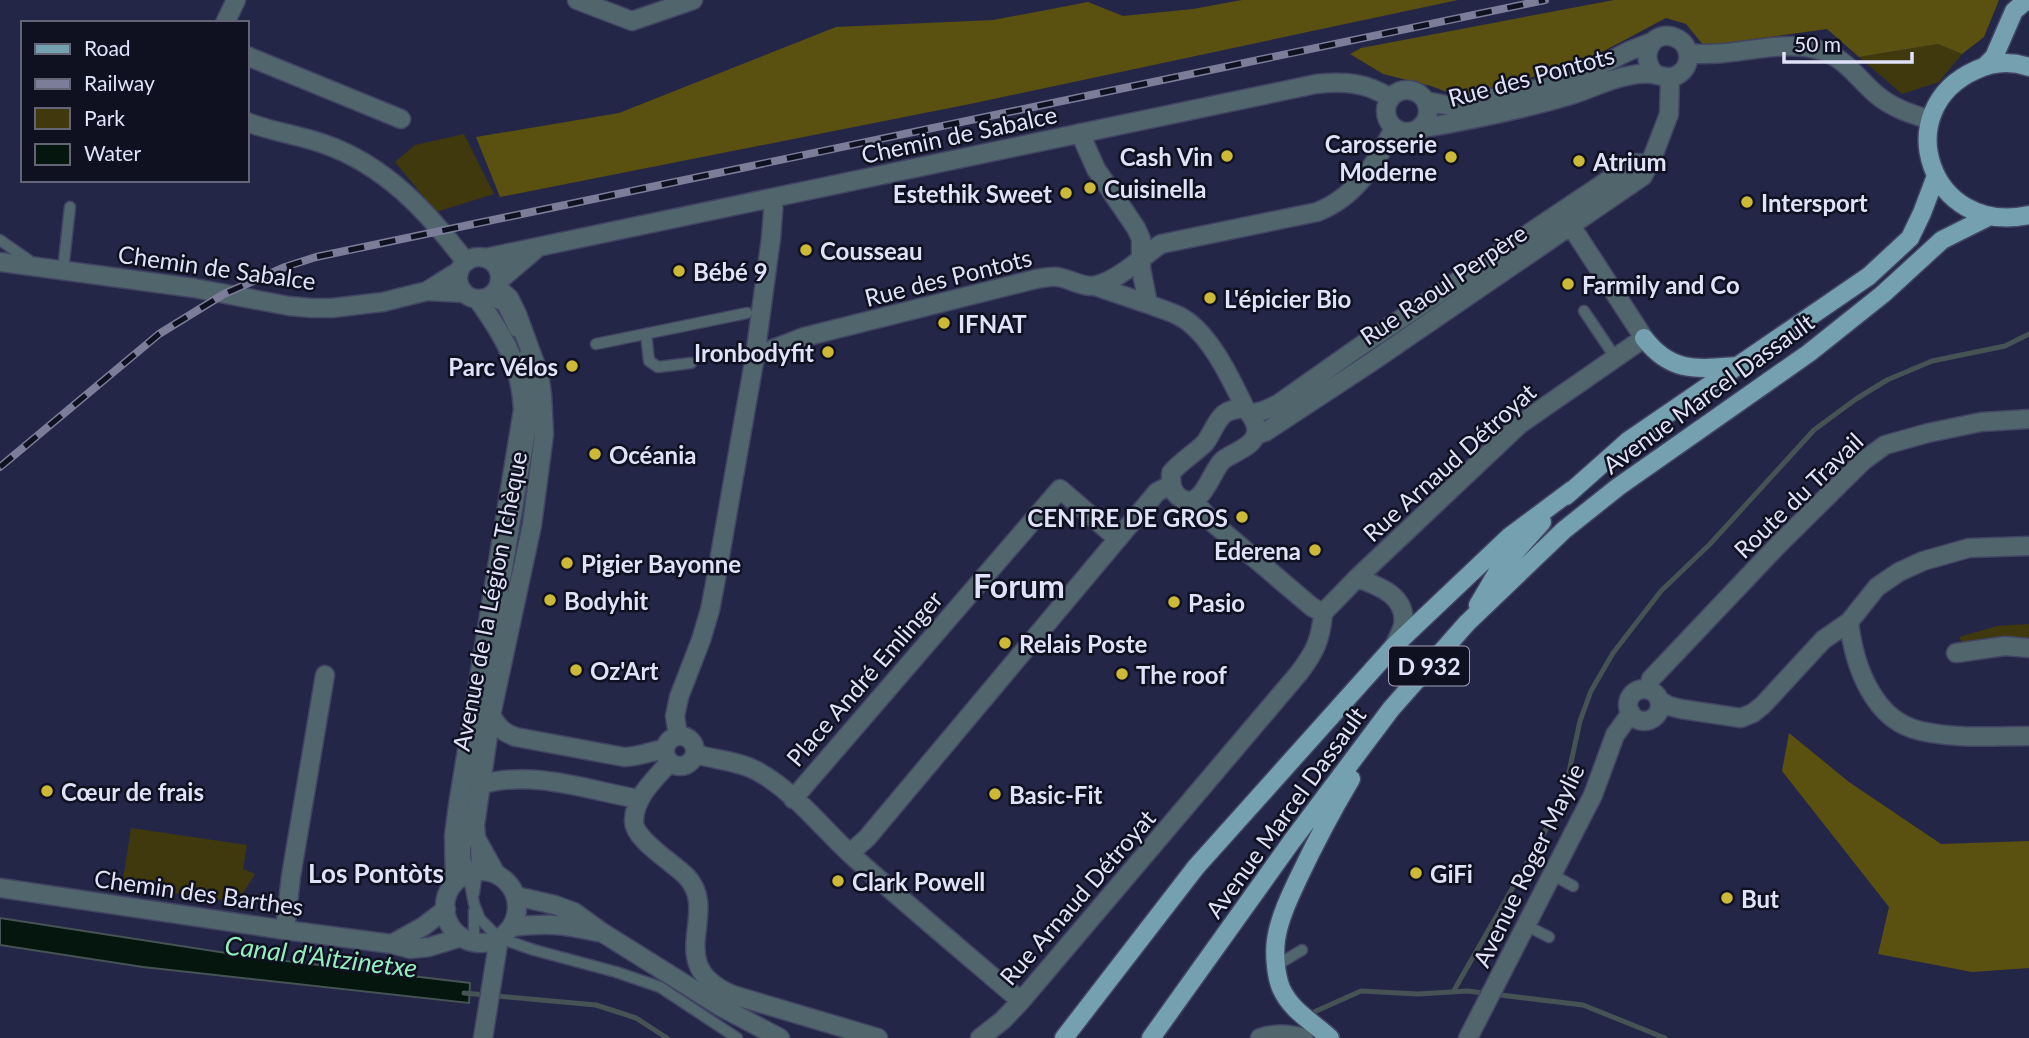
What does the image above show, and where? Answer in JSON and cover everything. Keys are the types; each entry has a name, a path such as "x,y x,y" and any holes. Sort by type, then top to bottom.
{"main road":[{"path":"1986,65 1994,57 2014,11 2027,0"},
{"path":"2029,67 2004,63 1986,65 1962,76 1942,95 1930,120 1927,139 1936,176 1949,195 1958,202 1988,217 2011,219 2029,215"},
{"name":"Avenue Marcel Dassault","path":"1468,623 1498,571 1572,490 1628,441 1869,276 1910,238 1936,176"},
{"name":"Avenue Marcel Dassault","path":"1151,1038 1391,709 1468,623 1564,530 1618,486 1809,353 1882,294 1942,240 1988,217"},
{"path":"1644,338 1655,353 1680,366 1737,366"},
{"path":"1064,1038 1196,867 1394,646 1509,537 1572,490"},
{"path":"1330,1038 1295,1010 1281,988 1276,941 1283,914 1311,851 1391,709"}],"street":[{"path":"226,21 236,0"},
{"path":"577,0 632,21 693,0"},
{"path":"1664,36 1682,41 1689,53 1682,72 1663,76 1651,69 1647,56 1652,43 1664,36"},
{"name":"Rue des Pontots","path":"1426,101 1451,106 1551,86 1572,80 1629,51 1652,43"},
{"path":"1689,53 1719,54 1788,46 1810,47 1840,60 1878,97 1889,104 1930,120"},
{"path":"248,56 401,119"},
{"name":"Rue des Pontots","path":"1419,129 1470,120 1573,94 1611,79 1639,74 1663,76"},
{"name":"Rue Raoul Perpère","path":"1193,500 1205,490 1221,461 1240,450 1256,435 1265,432 1360,370 1643,176 1669,114 1663,76"},
{"name":"Chemin de Sabalce","path":"485,258 1315,84 1356,83 1390,98"},
{"path":"1400,91 1418,92 1426,101 1427,119 1419,129 1406,132 1389,123 1385,110 1390,98 1400,91"},
{"path":"248,122 321,142 367,163 408,195 440,230 463,267"},
{"path":"1095,286 1117,277 1161,244 1317,212 1332,206 1368,173 1394,128"},
{"path":"1080,133 1096,169 1141,239 1141,268 1148,304"},
{"name":"Rue Raoul Perpère","path":"1171,485 1171,472 1207,440 1225,413 1233,409 1257,413 1278,404 1634,163 1649,164"},
{"path":"774,198 754,355 710,610 679,697 675,716 671,749 678,766 688,765 695,754 694,744 683,736 671,749 638,799 633,822 637,834 694,886 698,898 695,948 700,971 722,990 733,995 878,1038"},
{"path":"1571,226 1644,338"},
{"name":"Chemin de Sabalce","path":"0,262 194,288 311,308 383,302 427,291 486,292 512,267 538,248"},
{"path":"475,258 485,258 495,264 500,273 486,292 458,283 463,267 475,258"},
{"name":"Chemin de Sabalce","path":"427,291 463,267"},
{"name":"Rue des Pontots","path":"754,355 804,337 1055,276 1148,304 1179,316 1194,326 1206,340 1248,410"},
{"name":"Avenue de la Légion Tchèque","path":"467,876 454,836 521,431 522,394 515,361 486,292"},
{"name":"Avenue de la Légion Tchèque","path":"476,838 477,808 491,715 532,525 544,434 539,374 517,314 509,298 486,292"},
{"name":"Rue Arnaud Détroyat","path":"980,1038 1021,1001 1300,673 1312,656 1321,634 1323,613 1520,424 1644,338"},
{"path":"1248,410 1256,424 1256,435"},
{"name":"Route du Travail","path":"1654,695 1651,679 1779,544 1863,461 1885,445 1928,433 1981,422 2029,419"},
{"path":"850,853 867,838 1157,492 1171,485 1180,498 1193,500 1213,523 1312,607 1323,613"},
{"name":"Place André Emlinger","path":"793,799 1060,489 1118,539"},
{"path":"1654,695 1659,710 1657,715 1649,720 1639,720 1631,713 1630,698 1637,690 1654,695 1669,706 1741,718 1753,713 1823,640 1849,622 1877,587 1899,572 1923,561 1969,548 2029,546"},
{"path":"1357,578 1387,589 1396,598 1402,610 1403,626 1394,646"},
{"path":"1849,622 1850,636 1866,685 1881,708 1898,721 1920,731 2029,736"},
{"path":"1956,653 2006,646 2029,648"},
{"path":"285,930 291,876 325,675"},
{"name":"Avenue Roger Maylie","path":"1468,1038 1593,794 1615,735 1631,713"},
{"path":"491,715 504,733 624,757 640,757 654,751 671,749"},
{"path":"695,754 757,771 821,823 850,853 1021,1001"},
{"path":"480,785 509,779 547,780 638,799"},
{"path":"476,838 496,874 508,883 516,896 517,912 505,932 492,973 483,1038"},
{"path":"492,973 468,940 454,930 446,909 449,890 467,876 496,874"},
{"name":"Chemin des Barthes","path":"0,888 392,944 410,949 468,940 491,941 505,932"},
{"path":"516,896 574,912 723,1008 780,1038"},
{"path":"392,944 424,926 446,909"},
{"path":"505,932 541,923 562,924 603,933"},
{"path":"1260,1038 1294,1035 1304,1038"}],"lane":[{"path":"63,270 70,208"},
{"path":"0,240 38,267"},
{"name":"Avenue de la Légion Tchèque","path":"467,876 465,819 530,432 532,397 522,348 509,318 503,306 486,292"},
{"path":"1584,312 1615,357"},
{"path":"596,344 747,313"},
{"path":"646,334 649,361 658,367 691,363"},
{"name":"Avenue de la Légion Tchèque","path":"501,548 501,603"},
{"name":"Avenue de la Légion Tchèque","path":"476,751 477,808"},
{"path":"476,838 467,876 480,919 534,950 660,987 737,1038"},
{"path":"1553,875 1573,886"},
{"path":"468,940 474,904"},
{"path":"1527,926 1549,937"},
{"path":"1277,965 1301,950"}],"green space":[{"path":"1938,44 1962,54 1939,82 1902,94 1859,57"},
{"path":"464,134 494,194 436,212 395,162 415,145"},
{"path":"2029,624 2029,641 1965,647 1959,637 1997,626"},
{"path":"131,828 247,845 243,869 255,874 242,894 230,901 122,886"}],"shaded area":[{"path":"1242,0 1458,0 970,104 500,197 476,137 619,113 836,27 993,20 1088,2 1123,16 1193,9"},
{"path":"1614,0 1999,0 1984,37 1962,54 1938,44 1859,57 1827,29 1704,46 1686,24 1666,18 1585,61 1463,98 1431,86 1383,74 1350,54 1361,48"},
{"path":"1789,733 1849,782 1941,844 2029,841 2029,968 1972,972 1878,954 1889,907 1782,771"}],"water":[{"path":"0,918 252,957 470,983 469,1003 143,967 0,945"}],"waterway":[{"path":"1453,992 1564,795 1580,721 1591,691 1613,653 1661,591 1710,544 1814,430 1856,399 1887,380 1932,361 2005,346 2029,334"},
{"path":"1314,1012 1361,991 1418,994 1467,991 1583,1005 1665,1038"},
{"name":"Canal d'Aitzinetxe","path":"464,993 596,1005 636,1018 667,1038"}],"railway":[{"path":"0,467 159,334 224,294 285,267 316,257 1545,0"}],"place":[{"name":"Cash Vin","path":"1227,156"},
{"name":"Carosserie Moderne","path":"1451,157"},
{"name":"Atrium","path":"1579,161"},
{"name":"Cuisinella","path":"1090,188"},
{"name":"Estethik Sweet","path":"1066,193"},
{"name":"Intersport","path":"1747,202"},
{"name":"Cousseau","path":"806,250"},
{"name":"Bébé 9","path":"679,271"},
{"name":"Farmily and Co","path":"1568,284"},
{"name":"L'épicier Bio","path":"1210,298"},
{"name":"IFNAT","path":"944,323"},
{"name":"Ironbodyfit","path":"828,352"},
{"name":"Parc Vélos","path":"572,366"},
{"name":"Océania","path":"595,454"},
{"name":"CENTRE DE GROS","path":"1242,517"},
{"name":"Ederena","path":"1315,550"},
{"name":"Pigier Bayonne","path":"567,563"},
{"name":"Bodyhit","path":"550,600"},
{"name":"Pasio","path":"1174,602"},
{"name":"Relais Poste","path":"1005,643"},
{"name":"Oz'Art","path":"576,670"},
{"name":"The roof","path":"1122,674"},
{"name":"Cœur de frais","path":"47,791"},
{"name":"Basic-Fit","path":"995,794"},
{"name":"GiFi","path":"1416,873"},
{"name":"Clark Powell","path":"838,881"},
{"name":"But","path":"1727,898"}],"district":[{"name":"Forum","path":"1019,585"},
{"name":"Los Pontòts","path":"376,873"}]}
